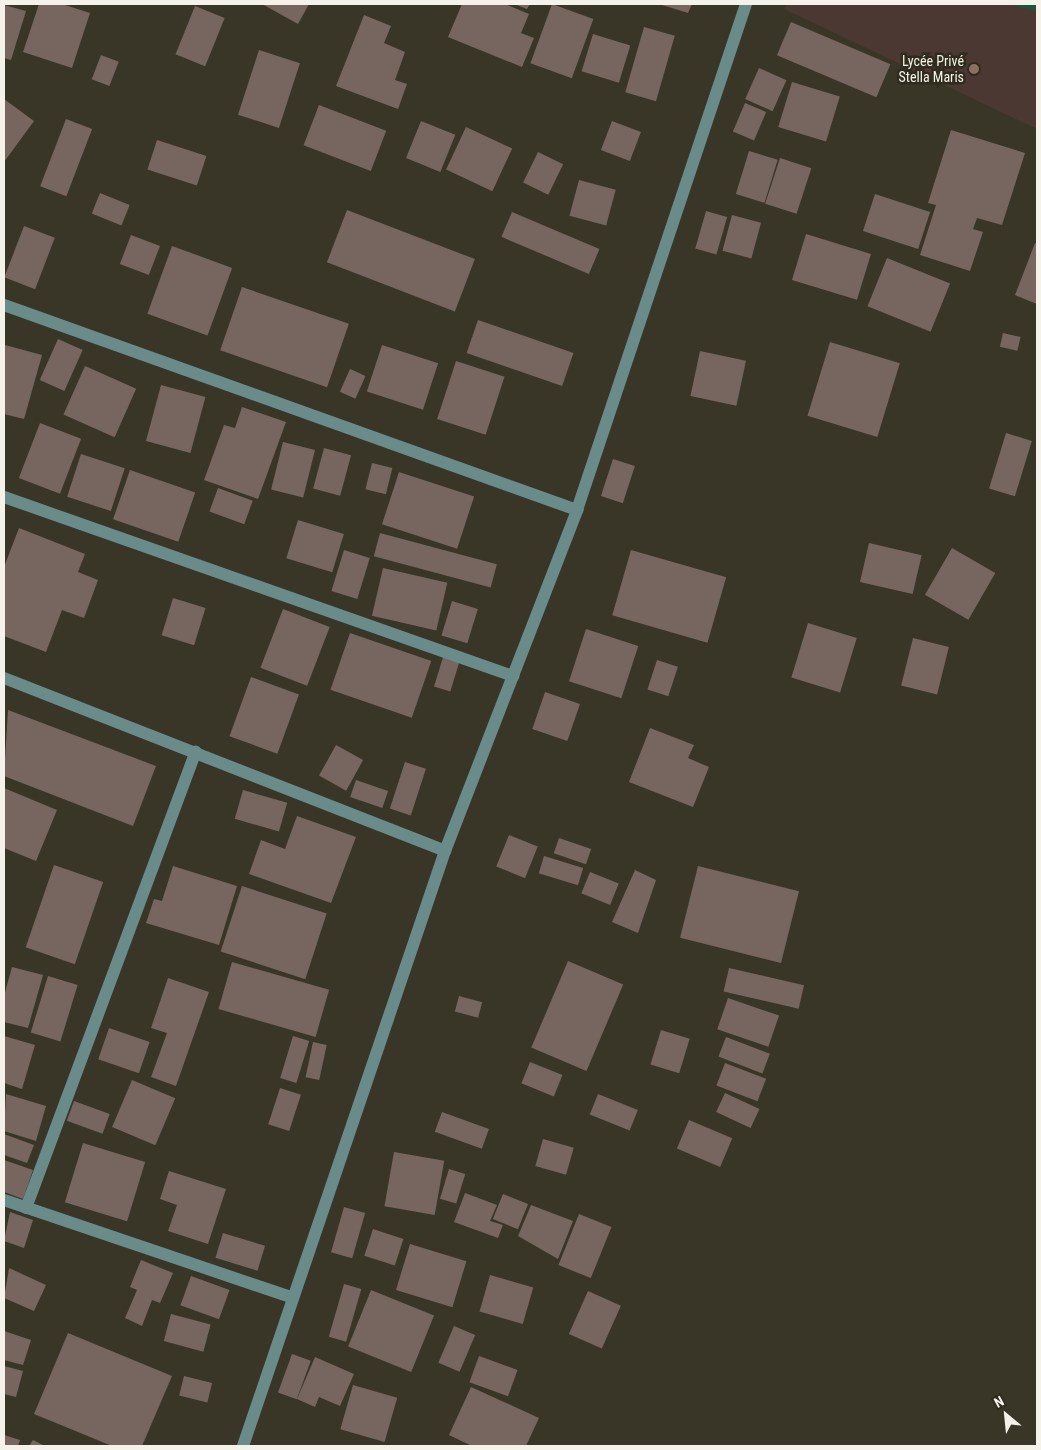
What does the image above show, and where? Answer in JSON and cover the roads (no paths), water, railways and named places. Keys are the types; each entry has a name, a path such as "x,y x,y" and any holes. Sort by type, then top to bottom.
{"street":[{"path":"243,1446 446,851 576,510 746,4"},
{"path":"4,305 576,510"},
{"path":"4,497 513,676"},
{"path":"4,678 446,851"},
{"path":"26,1208 196,752"},
{"path":"4,1200 293,1298"}],"place":[{"name":"Lycée Privé Stella Maris","path":"974,69"}]}
